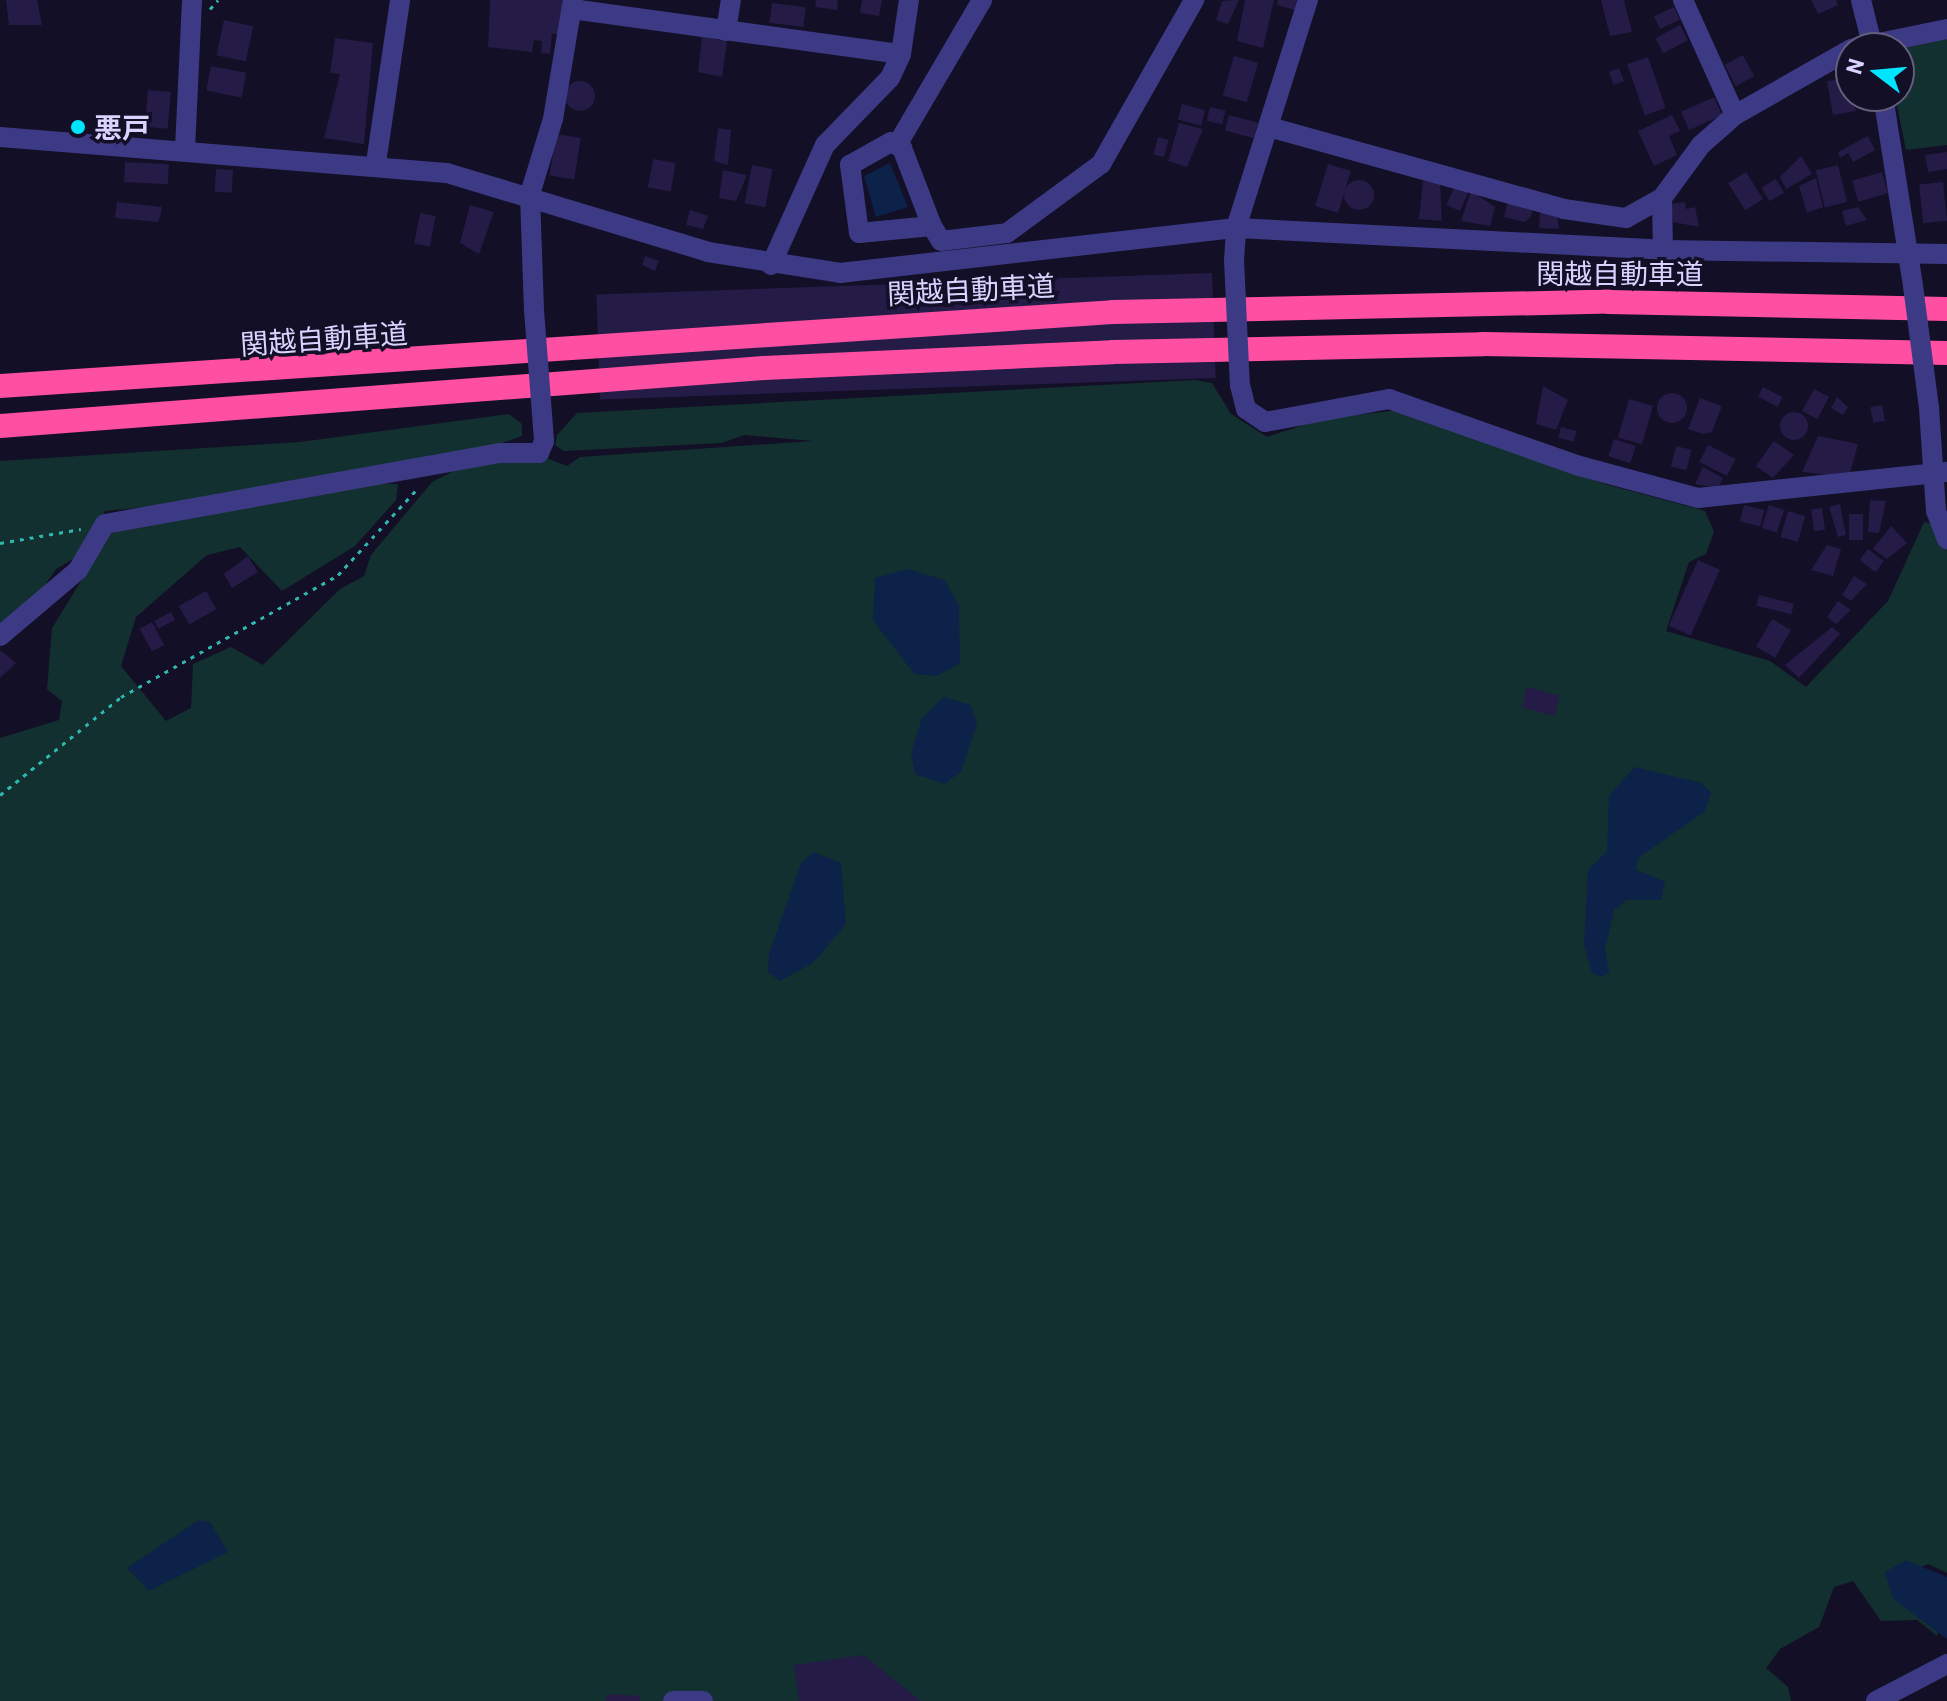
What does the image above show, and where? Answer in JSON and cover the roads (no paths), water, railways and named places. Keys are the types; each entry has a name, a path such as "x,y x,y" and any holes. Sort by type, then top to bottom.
{"highway":[{"name":"関越自動車道","path":"0,386 1097,312 1609,302 1947,309"},
{"path":"0,426 764,368 1113,352 1514,344 1947,353"}],"street":[{"path":"185,149 192,0"},
{"path":"376,163 400,0"},
{"path":"726,31 731,0"},
{"path":"771,265 825,145 890,78 901,54 909,0"},
{"path":"932,226 859,233 850,165 897,145 982,0"},
{"path":"897,145 941,241 1007,233 1101,164 1194,0"},
{"path":"1308,0 1236,228 1234,260 1240,385 1246,409 1265,422 1389,399 1576,465 1698,498 1942,474"},
{"path":"1683,0 1735,115"},
{"path":"1861,0 1862,32"},
{"path":"0,636 78,570 105,524 433,465 539,453 544,441 534,310 530,194 572,4 726,31 901,54"},
{"path":"1915,36 1947,29"},
{"path":"1269,127 1601,216 1626,218 1662,198 1701,145 1735,115 1835,62"},
{"path":"1886,112 1909,252 1929,408 1942,474 1936,511 1947,539"},
{"path":"0,137 376,163 530,194 771,265 890,270 1236,228 1663,250 1947,254"},
{"path":"1662,198 1663,250"},
{"path":"1876,1701 1947,1664"},
{"path":"673,1701 703,1701"}],"water":[{"path":"890,163 908,207 876,217 864,176"},
{"path":"908,569 945,580 959,606 960,663 937,676 914,674 873,620 875,578"},
{"path":"944,697 971,705 977,724 961,772 944,784 915,774 911,753 922,718"},
{"path":"1635,767 1702,783 1711,793 1704,812 1638,858 1636,870 1665,881 1661,900 1627,900 1614,910 1605,950 1609,973 1602,977 1592,973 1584,944 1588,870 1607,851 1609,795"},
{"path":"814,852 841,863 846,924 813,963 780,981 768,972 769,954 801,863"},
{"path":"199,1520 210,1522 228,1552 149,1591 127,1568"},
{"path":"1906,1560 1947,1577 1947,1639 1893,1599 1885,1572"}],"place":[{"name":"悪戸","path":"78,127"}]}
